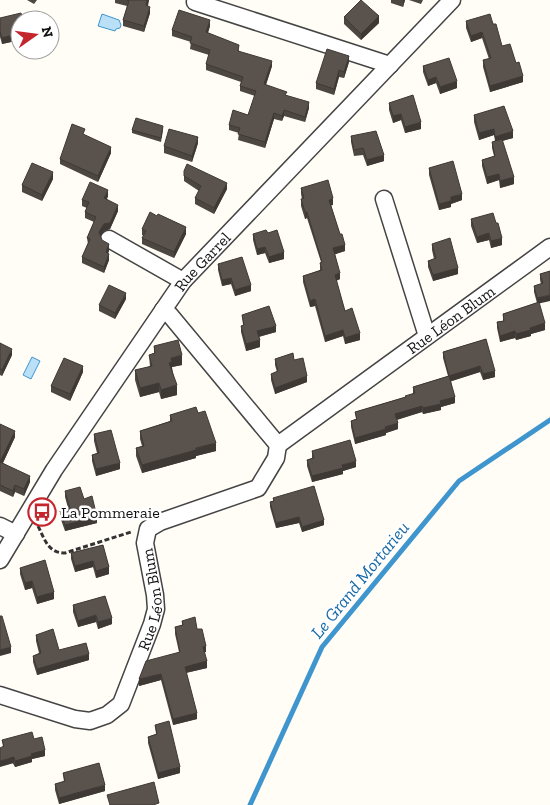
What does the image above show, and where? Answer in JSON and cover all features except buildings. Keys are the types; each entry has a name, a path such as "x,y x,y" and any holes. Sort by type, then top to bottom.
{"street":[{"name":"Rue Garrel","path":"0,560 54,470 182,281 452,0"},
{"path":"195,2 390,65"},
{"path":"384,199 427,336"},
{"path":"109,239 182,281"},
{"name":"Rue Léon Blum","path":"0,695 75,719 90,721 107,715 120,704 152,624 156,609 145,543 148,528 160,522 258,488 276,458 278,445 550,247"},
{"path":"164,310 278,445"},
{"path":"0,526 16,534"}],"path":[{"path":"27,516 37,524 45,543 58,553 74,550 125,533 147,533"}],"water":[{"path":"102,14 119,20 120,28 115,31 98,26"},
{"path":"32,357 40,361 31,379 23,375"}],"waterway":[{"name":"Le Grand Mortarieu","path":"250,805 322,647 459,481 550,420"}],"place":[{"name":"La Pommeraie","path":"42,512"}]}
